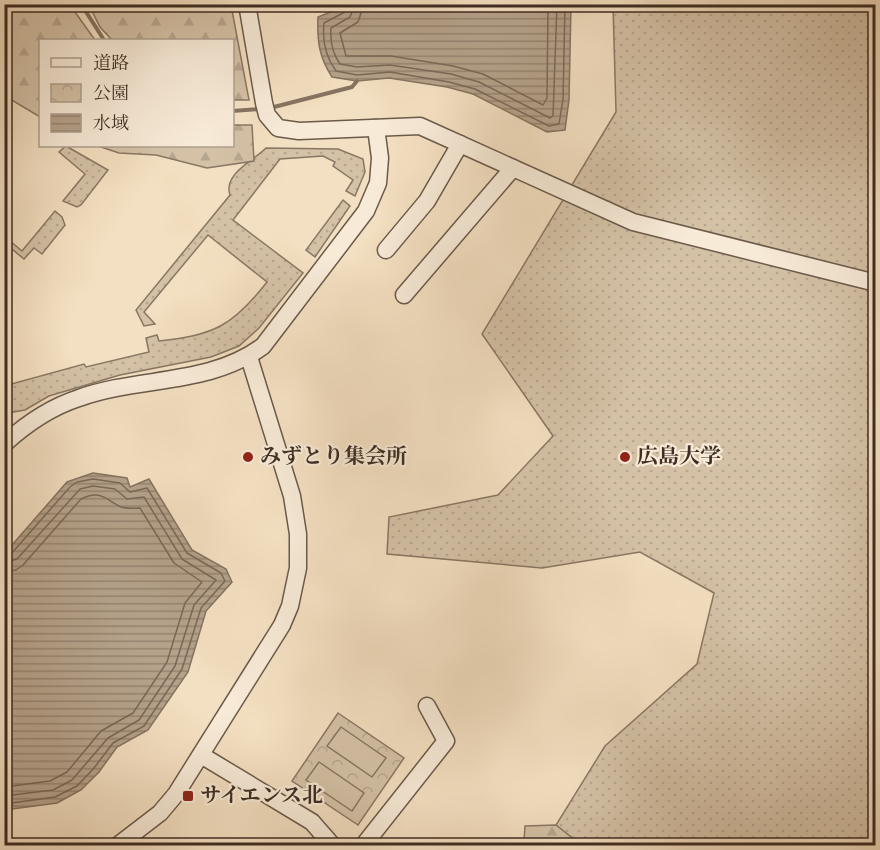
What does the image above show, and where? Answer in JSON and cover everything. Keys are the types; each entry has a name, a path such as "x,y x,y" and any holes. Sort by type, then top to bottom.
{"street":[{"path":"247,4 270,115 299,130 420,126 633,222 876,284"},
{"path":"4,444 41,416 79,398 220,370 249,357 275,333 366,211 378,183 380,158 376,128"},
{"path":"386,250 426,201 447,170 460,144"},
{"path":"404,295 513,168"},
{"path":"117,846 160,813 176,794 282,625 290,606 298,568 298,534 292,496 249,357"},
{"path":"363,846 446,741 426,706"},
{"path":"201,755 312,822 333,846"}],"green space":[{"path":"5,4 70,5 94,39 39,39 39,116 5,96"},
{"path":"89,5 231,5 249,100 234,100 234,39 111,39 100,27"},
{"name":"広島大学","path":"613,5 875,5 875,845 581,845 556,825 605,746 697,664 714,593 640,552 542,568 387,554 389,517 498,495 553,436 482,334 616,112"},
{"path":"234,125 252,125 254,161 207,168 156,155 119,153 101,147 234,147"},
{"path":"68,147 108,170 77,207 63,201 85,174 59,152"},
{"path":"266,148 338,149 363,159 365,172 355,196 346,191 353,180 333,166 335,162 323,156 280,159 233,220 303,273 259,328 239,346 211,357 120,375 49,396 25,410 8,413 5,410 4,386 84,364 86,367 149,352 146,338 157,335 159,341 178,339 208,331 221,326 244,309 267,282 208,235 144,312 155,324 144,326 136,310 230,195 229,187 235,174"},
{"path":"343,200 350,206 315,257 306,250"},
{"path":"55,211 62,217 65,225 42,254 34,248 24,259 7,245 10,241 22,251"},
{"path":"338,713 404,758 358,825 292,781"},
{"path":"341,727 386,758 372,777 327,746"},
{"path":"319,762 364,793 352,811 306,780"},
{"path":"556,825 581,845 528,845 524,841 525,826"}],"water":[{"path":"348,5 571,5 569,100 565,130 547,132 473,94 447,87 389,78 357,81 332,77 324,63 320,48 318,17"},
{"path":"93,473 127,478 130,487 149,479 192,550 226,569 232,582 206,611 188,672 148,730 117,747 99,772 81,790 57,803 5,810 5,553 67,482"}],"waterway":[{"path":"81,4 103,39"},
{"path":"270,108 352,87 357,81"},
{"path":"234,111 260,109"}],"place":[{"name":"みずとり集会所","path":"248,457"},
{"name":"広島大学","path":"625,457"},
{"name":"サイエンス北","path":"188,796"}]}
